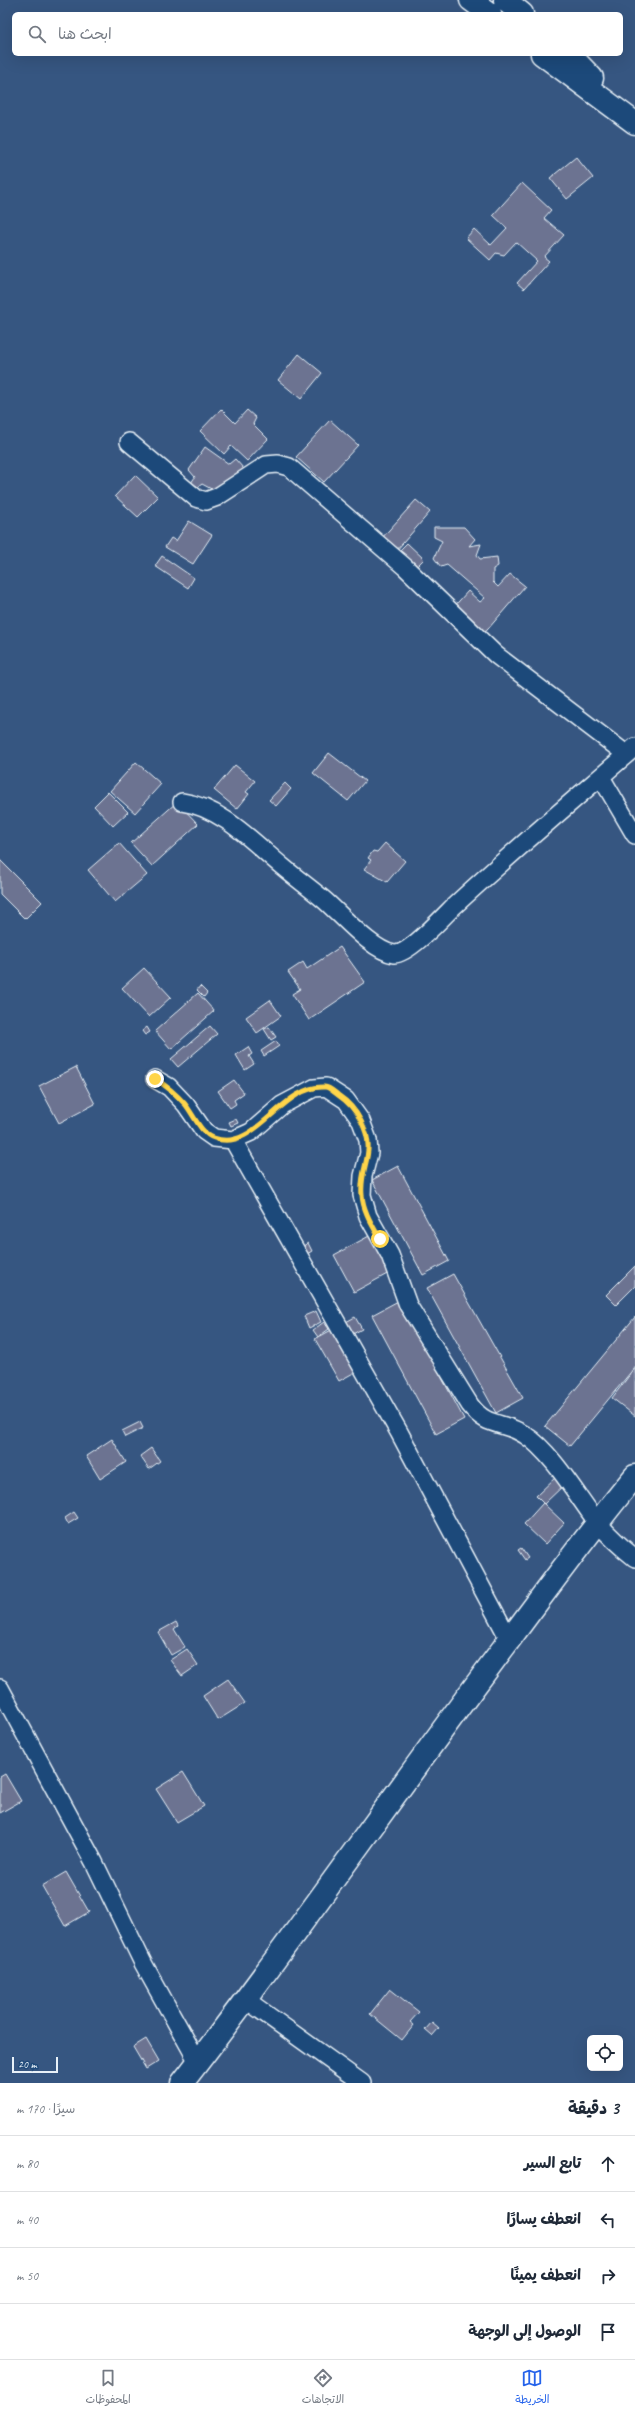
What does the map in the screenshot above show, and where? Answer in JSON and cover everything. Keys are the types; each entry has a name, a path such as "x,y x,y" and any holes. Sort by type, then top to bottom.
{"street":[{"path":"472,0 487,12"},
{"path":"505,0 520,12"},
{"path":"545,56 631,120"},
{"path":"571,56 631,120"},
{"path":"129,442 196,498 206,501 217,497 266,465 278,464 289,467 405,567 496,655 631,751 480,882 419,939 401,953 395,954 385,950 358,931 324,899 227,822 201,805 182,802"},
{"path":"601,777 635,835"},
{"path":"155,1079 169,1087 186,1105 204,1130 214,1138 233,1140 251,1132 282,1104 314,1088 326,1087 346,1100 361,1121 368,1140 369,1153 362,1176 362,1195 366,1209 390,1255 408,1305 479,1417 525,1435 566,1479 614,1541 635,1558"},
{"path":"233,1140 399,1432 509,1639"},
{"path":"182,2083 245,2000 597,1521 635,1476"},
{"path":"0,1688 94,1862 143,1963 198,2062"},
{"path":"245,2000 362,2083"}],"building":[{"path":"576,157 593,178 567,199 550,178"},
{"path":"522,183 551,210 544,218 564,235 544,257 549,261 524,289 517,283 537,261 516,242 504,255 496,253 490,260 466,238 474,229 491,245 507,228 493,215"},
{"path":"299,354 322,373 301,399 278,380"},
{"path":"221,409 235,423 247,410 256,418 253,424 268,439 247,461 231,446 224,454 200,431"},
{"path":"330,420 358,445 324,482 296,457"},
{"path":"205,447 229,464 235,459 244,469 217,492 202,484 198,487 191,483 195,477 189,470"},
{"path":"135,475 158,497 138,517 115,496"},
{"path":"416,500 430,512 396,551 381,539"},
{"path":"189,521 212,535 193,564 165,547 171,538 176,541"},
{"path":"434,527 464,527 475,539 469,546 481,544 477,555 480,559 497,557 498,566 493,569 493,582 498,587 510,574 525,586 482,636 451,610 468,591 480,602 485,598 447,565 441,567 434,558 442,541 434,537"},
{"path":"407,543 424,559 414,569 397,553"},
{"path":"162,556 194,578 188,588 155,566"},
{"path":"329,753 365,781 348,801 313,773"},
{"path":"136,762 161,784 135,813 110,791"},
{"path":"235,765 255,781 246,792 249,794 237,809 214,790"},
{"path":"285,783 291,789 276,806 269,800"},
{"path":"108,792 128,812 113,826 94,806"},
{"path":"177,802 198,824 152,866 131,843"},
{"path":"119,843 147,875 115,902 88,870"},
{"path":"385,843 405,861 387,882 364,869 371,860 368,858 373,851 377,852"},
{"path":"0,860 42,902 25,919 0,894"},
{"path":"340,947 365,982 309,1020 292,994 300,989 288,972 303,962 307,969"},
{"path":"144,968 171,997 149,1017 122,988"},
{"path":"200,986 207,993 204,997 197,990"},
{"path":"198,993 214,1011 171,1049 155,1031"},
{"path":"270,1000 281,1016 257,1033 246,1017"},
{"path":"210,1026 217,1034 178,1067 171,1059"},
{"path":"147,1027 150,1032 145,1035 142,1031"},
{"path":"269,1027 276,1037 271,1040 264,1029"},
{"path":"276,1041 279,1046 264,1056 261,1051"},
{"path":"248,1047 252,1054 249,1056 254,1064 245,1070 236,1055"},
{"path":"76,1067 95,1104 59,1123 39,1086"},
{"path":"234,1080 244,1093 234,1100 236,1104 230,1108 218,1091"},
{"path":"236,1119 238,1123 231,1126 229,1122"},
{"path":"398,1166 449,1261 423,1275 372,1180"},
{"path":"371,1235 391,1272 354,1292 334,1255"},
{"path":"308,1243 312,1251 302,1257 297,1250"},
{"path":"635,1266 635,1286 616,1305 606,1295"},
{"path":"453,1274 523,1398 496,1413 427,1288"},
{"path":"400,1300 464,1419 436,1434 372,1315"},
{"path":"316,1311 321,1322 309,1328 304,1316"},
{"path":"355,1317 362,1329 349,1336 366,1366 339,1381 315,1339"},
{"path":"635,1317 635,1367 570,1446 545,1426"},
{"path":"324,1322 329,1329 318,1337 313,1330"},
{"path":"635,1368 635,1416 612,1398"},
{"path":"140,1422 143,1428 125,1437 122,1431"},
{"path":"112,1439 126,1462 100,1479 86,1456"},
{"path":"151,1448 160,1461 149,1469 140,1456"},
{"path":"558,1475 566,1483 544,1504 536,1496"},
{"path":"543,1503 564,1523 545,1544 524,1524"},
{"path":"74,1512 78,1518 68,1524 65,1518"},
{"path":"521,1548 528,1558 525,1560 518,1550"},
{"path":"176,1622 178,1626 174,1629 185,1647 171,1655 158,1632"},
{"path":"187,1649 198,1665 182,1676 170,1660"},
{"path":"228,1679 245,1703 218,1720 203,1696"},
{"path":"183,1772 204,1806 177,1822 156,1789"},
{"path":"5,1774 21,1801 0,1813 0,1777"},
{"path":"66,1872 89,1912 65,1926 42,1886"},
{"path":"390,1989 419,2012 410,2022 414,2025 402,2040 370,2014"},
{"path":"432,2022 439,2028 432,2036 425,2030"},
{"path":"146,2039 159,2061 146,2069 133,2047"}],"route":[{"path":"155,1079 169,1087 186,1105 204,1130 214,1138 233,1140 251,1132 282,1104 314,1088 326,1087 346,1100 361,1121 368,1140 369,1153 362,1176 362,1195 368,1216 380,1239"}]}
